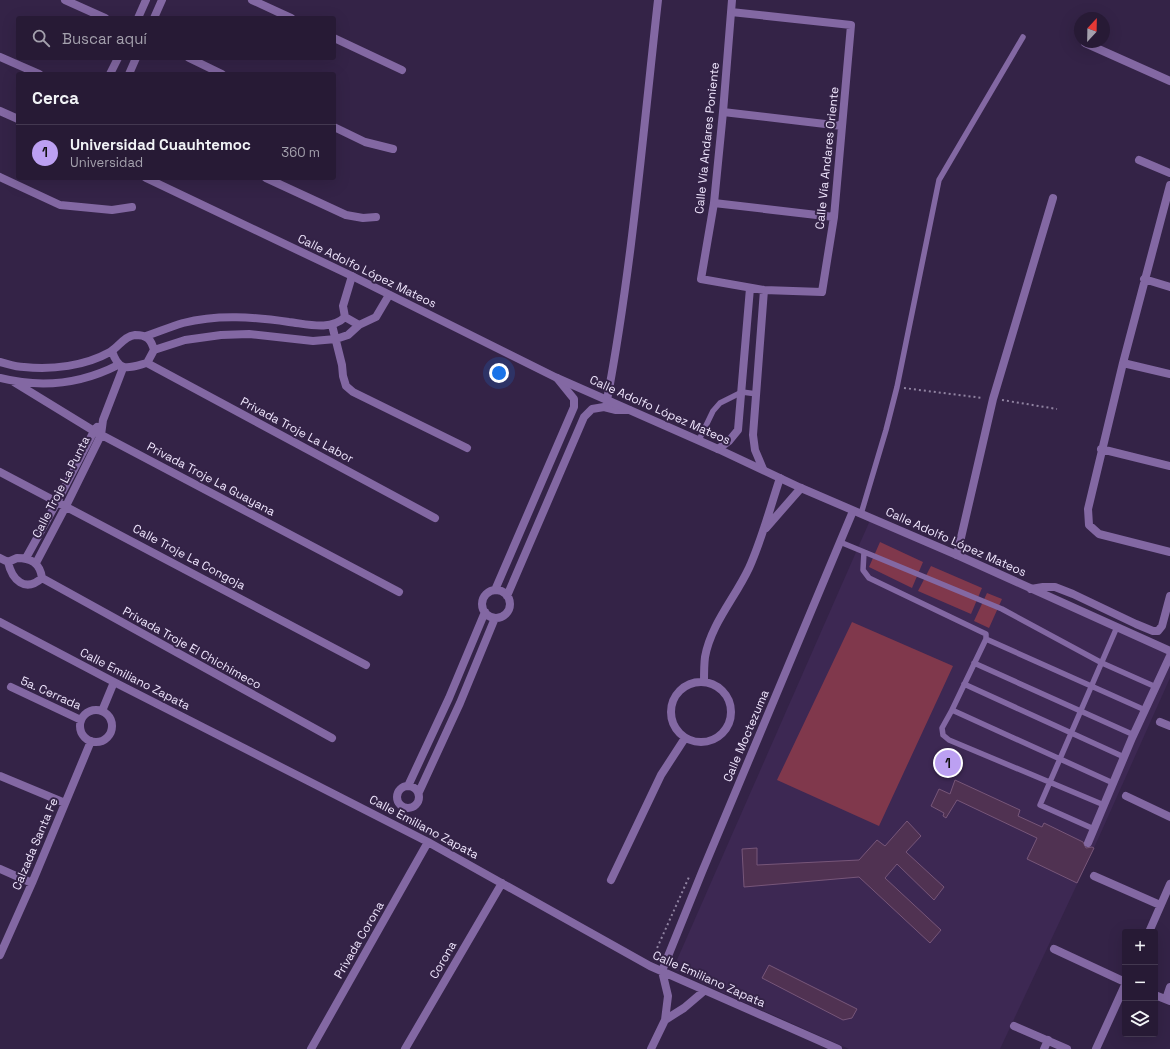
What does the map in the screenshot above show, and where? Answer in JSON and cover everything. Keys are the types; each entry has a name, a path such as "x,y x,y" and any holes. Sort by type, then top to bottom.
{"street":[{"path":"65,0 101,16"},
{"path":"139,16 146,0"},
{"path":"155,16 162,0"},
{"path":"252,0 287,16"},
{"path":"607,400 617,350 627,283 658,0"},
{"name":"Calle Vía Andares Poniente","path":"732,0 714,204 701,279 750,288"},
{"name":"Calle Vía Andares Oriente","path":"731,12 851,25 834,217 822,292 764,290"},
{"path":"336,39 402,70"},
{"path":"1097,48 1170,81"},
{"path":"0,57 34,72"},
{"path":"111,72 117,60"},
{"path":"129,72 135,60"},
{"path":"193,60 218,72"},
{"path":"0,111 16,118"},
{"path":"723,112 842,126"},
{"path":"336,129 365,142 393,149"},
{"path":"1139,160 1170,172"},
{"path":"0,177 60,205 112,210 132,207"},
{"name":"Calle Adolfo López Mateos","path":"150,180 352,276 557,378 699,440 801,488 957,555 1170,651"},
{"path":"270,180 346,215 363,218 376,217"},
{"path":"1170,186 1168,205 1144,279 1101,449 1088,509 1089,525 1099,534 1170,552"},
{"path":"957,555 993,399 1053,198"},
{"path":"714,204 834,217"},
{"path":"352,276 343,306 345,317 359,325"},
{"path":"1144,279 1170,287"},
{"path":"718,449 729,441 738,430 750,288 764,290 753,435 755,450 763,469"},
{"path":"154,350 185,340 220,335 249,334 313,341 336,339 348,335 359,325 376,317 389,295"},
{"path":"0,362 22,367 47,369 77,364 112,351 118,344 134,335 146,336 184,323 213,318 256,318 313,325 332,325 340,322 345,317"},
{"path":"332,325 346,386 353,392 467,448"},
{"path":"0,378 14,382 40,384 71,381 120,366 133,367 147,363 154,350 152,341 146,336"},
{"path":"112,351 120,366"},
{"name":"Privada Troje La Labor","path":"147,363 435,518"},
{"path":"1123,363 1170,374"},
{"name":"Calle Troje La Punta","path":"36,564 66,506 103,420 120,366"},
{"path":"494,590 503,593 509,600 509,609 504,615 495,618 489,616 485,612 483,609 482,600 487,594 494,590 574,407 574,399 557,378"},
{"name":"Privada Troje La Guayana","path":"14,382 97,433 399,592"},
{"path":"507,596 584,417 592,409 604,407 616,410 629,410"},
{"name":"Calle Troje La Punta","path":"26,558 97,433"},
{"path":"1101,449 1170,466"},
{"name":"Calle Troje La Congoja","path":"0,472 366,665"},
{"path":"704,682 705,657 713,632 743,580 753,559 780,478"},
{"path":"762,532 801,488"},
{"path":"530,507 543,513"},
{"name":"Calle Moctezuma","path":"662,971 840,542 857,512"},
{"path":"0,558 8,562"},
{"path":"17,558 26,558 41,569 42,578 35,584 27,585 15,579 10,572 8,562 17,558"},
{"name":"Privada Troje El Chichimeco","path":"42,578 332,738"},
{"path":"1031,589 1043,587 1055,588 1072,594 1153,631 1158,631 1162,626 1170,596"},
{"path":"408,786 449,698 485,612"},
{"path":"418,792 460,703 495,618"},
{"name":"Calle Emiliano Zapata","path":"0,622 114,682 428,842 662,971 838,1049"},
{"path":"1088,843 1124,756 1170,656"},
{"path":"102,711 114,682"},
{"path":"694,682 704,682 713,684 727,697 731,716 728,725 715,739 705,742 694,742 685,738 677,731 672,722 670,712 676,693 684,686 694,682"},
{"name":"5a. Cerrada","path":"10,687 81,720"},
{"path":"449,698 460,703"},
{"path":"97,710 102,711 110,718 112,728 106,738 96,742 91,741 81,732 81,720 88,712 97,710"},
{"path":"1160,722 1170,726"},
{"path":"611,880 661,775 685,738"},
{"name":"Calzada Santa Fe","path":"0,955 91,741"},
{"path":"0,776 65,803"},
{"path":"408,786 414,788 418,792 420,800 415,806 408,809 404,808 398,803 397,795 401,788 408,786"},
{"path":"1126,796 1170,817"},
{"name":"Privada Corona","path":"311,1049 428,842"},
{"path":"0,869 32,882"},
{"path":"1094,876 1160,905"},
{"name":"Corona","path":"405,1049 502,883"},
{"path":"1149,929 1170,884"},
{"path":"1054,949 1122,982"},
{"path":"651,1049 666,1020 668,996 662,971"},
{"path":"1158,996 1168,1000 1170,987"},
{"path":"666,1020 684,1008 704,990"},
{"path":"1096,1049 1122,990"},
{"path":"1014,1026 1067,1049"},
{"path":"1044,1049 1048,1040"}],"lane":[{"path":"857,512 897,387 939,180 1022,37"},
{"path":"699,440 713,411 720,403 742,392 757,394"},
{"path":"840,542 1002,609 1102,663 1156,687"},
{"path":"864,552 863,570 869,578 986,634 986,639 942,728 943,735 949,740 1104,805"},
{"path":"1094,829 1040,805 1117,627"},
{"path":"986,639 1145,710"},
{"path":"974,663 1134,735"},
{"path":"964,684 1124,756"},
{"path":"952,710 1113,783"}],"path":[{"path":"897,387 1057,408"}],"shaded area":[{"path":"871,518 1170,651 1170,678 1094,848 1000,1049 849,1049 673,969"},
{"path":"880,542 923,562 912,588 869,567"},
{"path":"931,566 982,588 971,614 918,591"},
{"path":"987,593 1002,599 989,628 974,621"},
{"path":"852,622 953,666 879,826 777,780"}],"building":[{"path":"955,780 1020,810 1018,816 1042,827 1044,823 1083,842 1086,848 1094,848 1077,883 1027,859 1037,838 957,800 946,818 943,816 944,813 931,806 939,789 950,794"},
{"path":"907,821 921,836 906,852 944,887 934,900 897,864 885,878 941,930 930,943 859,877 744,887 742,849 757,848 757,865 859,860 877,840 885,846"},
{"path":"769,965 857,1009 852,1018 843,1020 762,978"}],"place":[{"name":"Universidad Cuauhtemoc","path":"948,763"}]}
